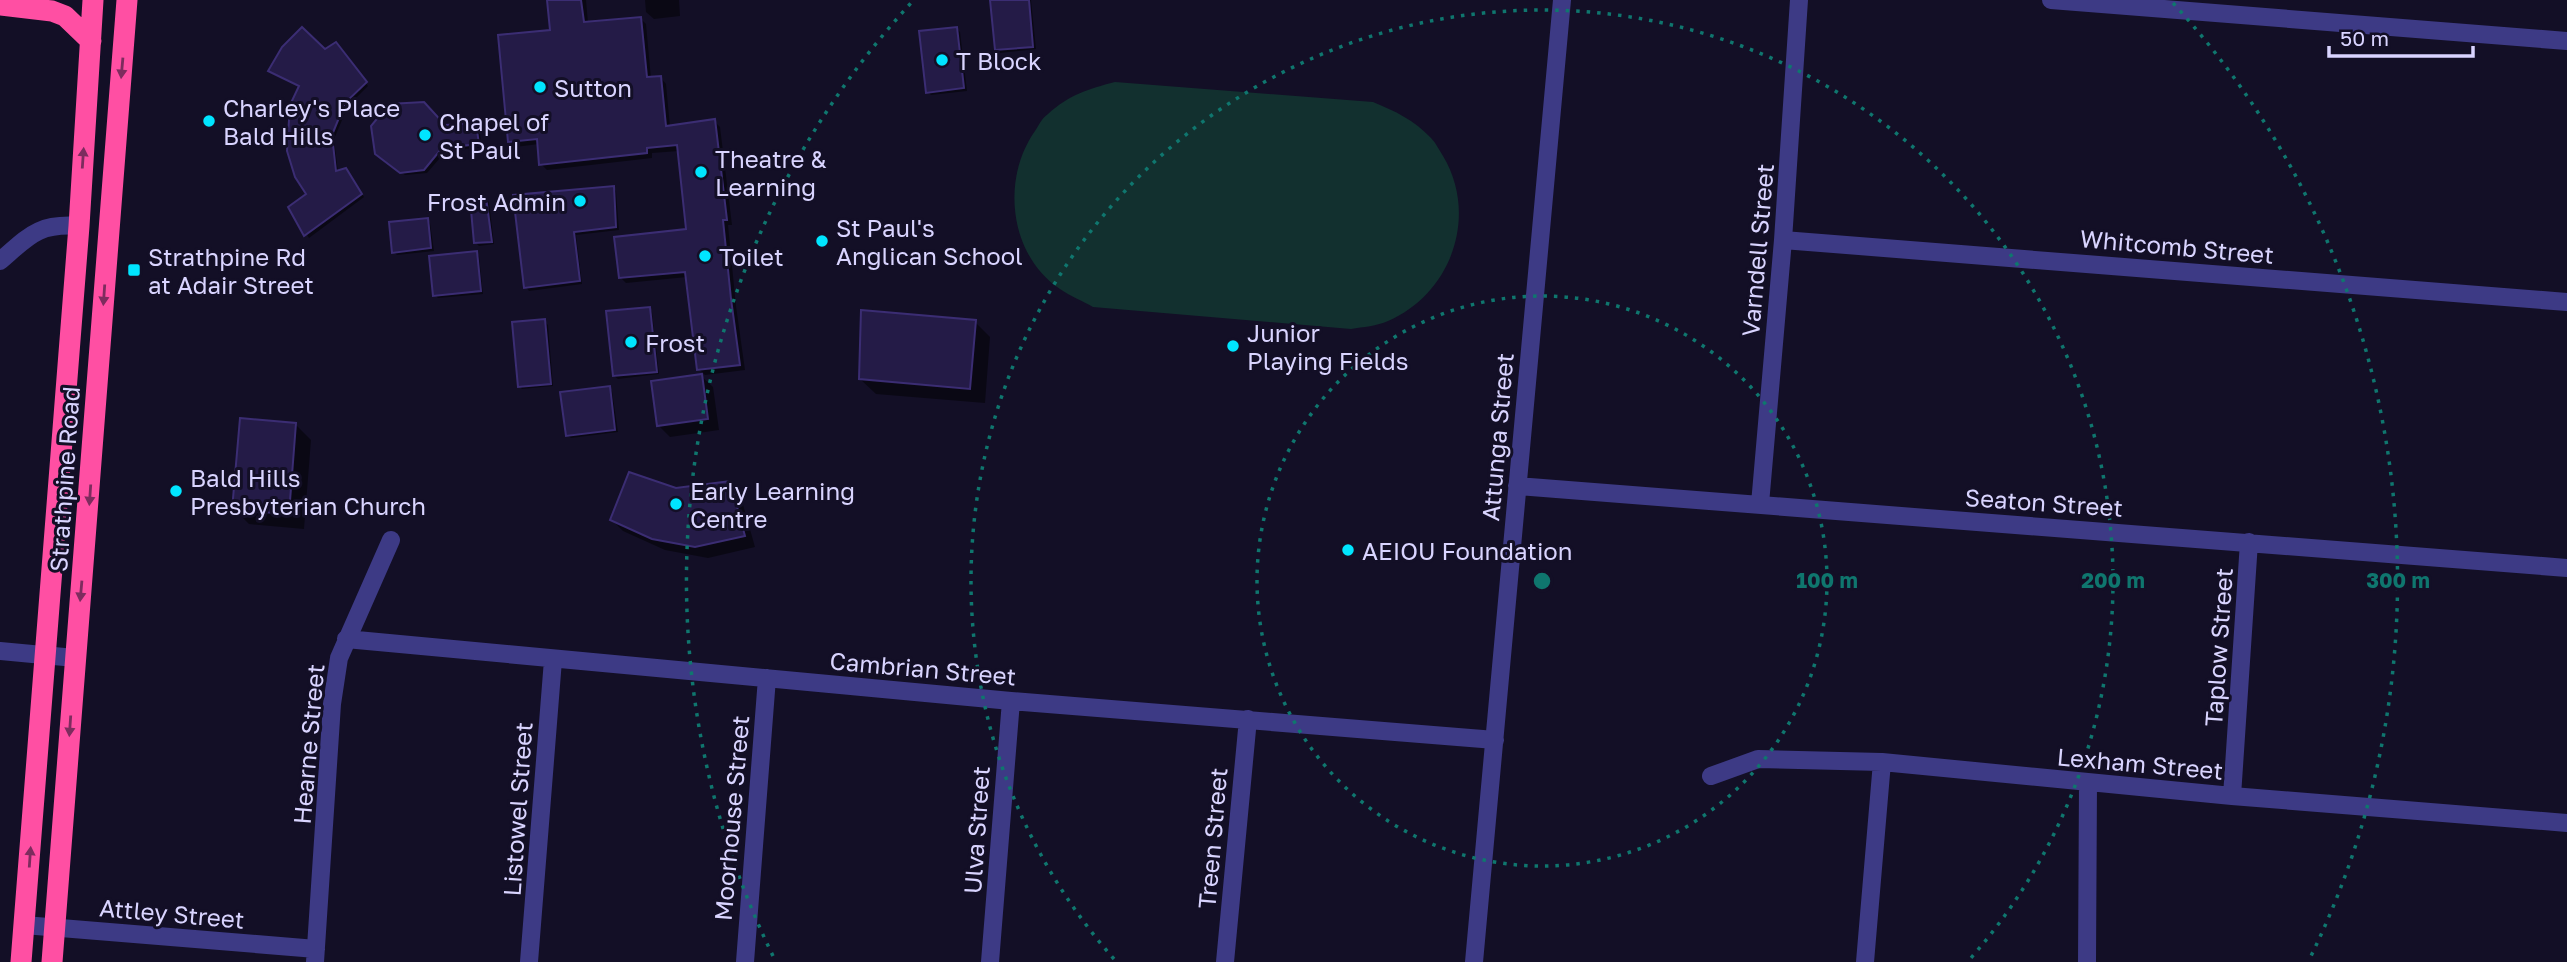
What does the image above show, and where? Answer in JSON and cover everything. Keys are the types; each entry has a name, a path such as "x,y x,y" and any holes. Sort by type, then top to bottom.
{"highway":[{"name":"Strathpine Road","path":"21,962 79,226 93,0"},
{"name":"Strathpine Road","path":"52,962 127,0"},
{"path":"0,5 52,11 65,16 91,41"}],"street":[{"name":"Attunga Street","path":"1474,962 1562,0"},
{"name":"Varndell Street","path":"1760,504 1783,240 1799,0"},
{"path":"2050,0 2567,41"},
{"path":"0,261 27,238 46,227 79,226"},
{"name":"Whitcomb Street","path":"1783,240 2567,302"},
{"name":"Seaton Street","path":"1517,486 2567,568"},
{"name":"Hearne Street","path":"316,956 332,704 340,658 391,540"},
{"name":"Taplow Street","path":"2232,796 2249,542"},
{"name":"Cambrian Street","path":"346,639 1011,701 1495,740"},
{"path":"0,651 75,658"},
{"name":"Listowel Street","path":"530,962 553,660"},
{"name":"Moorhouse Street","path":"745,962 767,678"},
{"name":"Ulva Street","path":"990,962 1011,701"},
{"name":"Treen Street","path":"1225,962 1248,719"},
{"name":"Lexham Street","path":"1711,776 1758,759 1882,762 2232,796 2567,823"},
{"path":"1865,962 1882,762"},
{"path":"2087,962 2088,783"},
{"name":"Attley Street","path":"24,925 316,956"}],"green space":[{"path":"1115,82 1373,102 1404,117 1433,140 1454,179 1458,227 1453,251 1443,273 1410,309 1384,323 1351,329 1093,307 1068,294 1043,274 1030,257 1021,237 1016,215 1017,171 1024,150 1046,116 1079,93"}],"building":[{"path":"547,0 581,0 584,22 641,17 647,77 661,76 666,126 715,119 727,220 723,220 731,299 740,365 697,370 685,272 619,278 614,237 686,229 677,145 647,148 647,153 539,165 537,139 508,142 498,35 550,30"},
{"name":"T Block","path":"990,0 1029,0 1033,47 995,50"},
{"path":"302,27 325,49 336,42 367,82 345,103 332,135 336,171 346,168 362,194 304,236 288,207 306,194 295,177 287,151 290,105 299,86 268,71 282,47"},
{"name":"T Block","path":"957,27 964,88 926,93 919,31"},
{"name":"Chapel of St Paul","path":"424,102 445,125 476,123 479,144 442,148 424,170 400,173 375,154 371,126 389,104"},
{"path":"614,186 616,227 574,232 580,281 524,288 513,195"},
{"path":"486,197 492,242 474,243 470,199"},
{"path":"428,218 431,248 392,253 389,222"},
{"path":"477,251 481,291 433,296 429,256"},
{"name":"Frost","path":"650,307 657,372 613,376 606,311"},
{"path":"861,310 976,320 970,389 859,379"},
{"path":"545,319 551,384 518,387 512,322"},
{"name":"Frost","path":"702,374 708,419 657,426 651,381"},
{"name":"Frost","path":"610,386 615,430 566,436 560,392"},
{"path":"240,418 296,423 289,514 232,510"},
{"name":"Early Learning Centre","path":"629,472 676,488 730,481 745,536 695,547 652,539 610,520"}],"place":[{"name":"T Block","path":"942,60"},
{"name":"Sutton","path":"540,87"},
{"name":"Charley's Place Bald Hills","path":"209,121"},
{"name":"Chapel of St Paul","path":"425,135"},
{"name":"Theatre & Learning","path":"701,172"},
{"name":"Frost Admin","path":"580,201"},
{"name":"St Paul's Anglican School","path":"822,241"},
{"name":"Toilet","path":"705,256"},
{"name":"Strathpine Rd at Adair Street","path":"134,270"},
{"name":"Frost","path":"631,342"},
{"name":"Junior Playing Fields","path":"1233,346"},
{"name":"Bald Hills Presbyterian Church","path":"176,491"},
{"name":"Early Learning Centre","path":"676,504"},
{"name":"AEIOU Foundation","path":"1348,550"}]}
